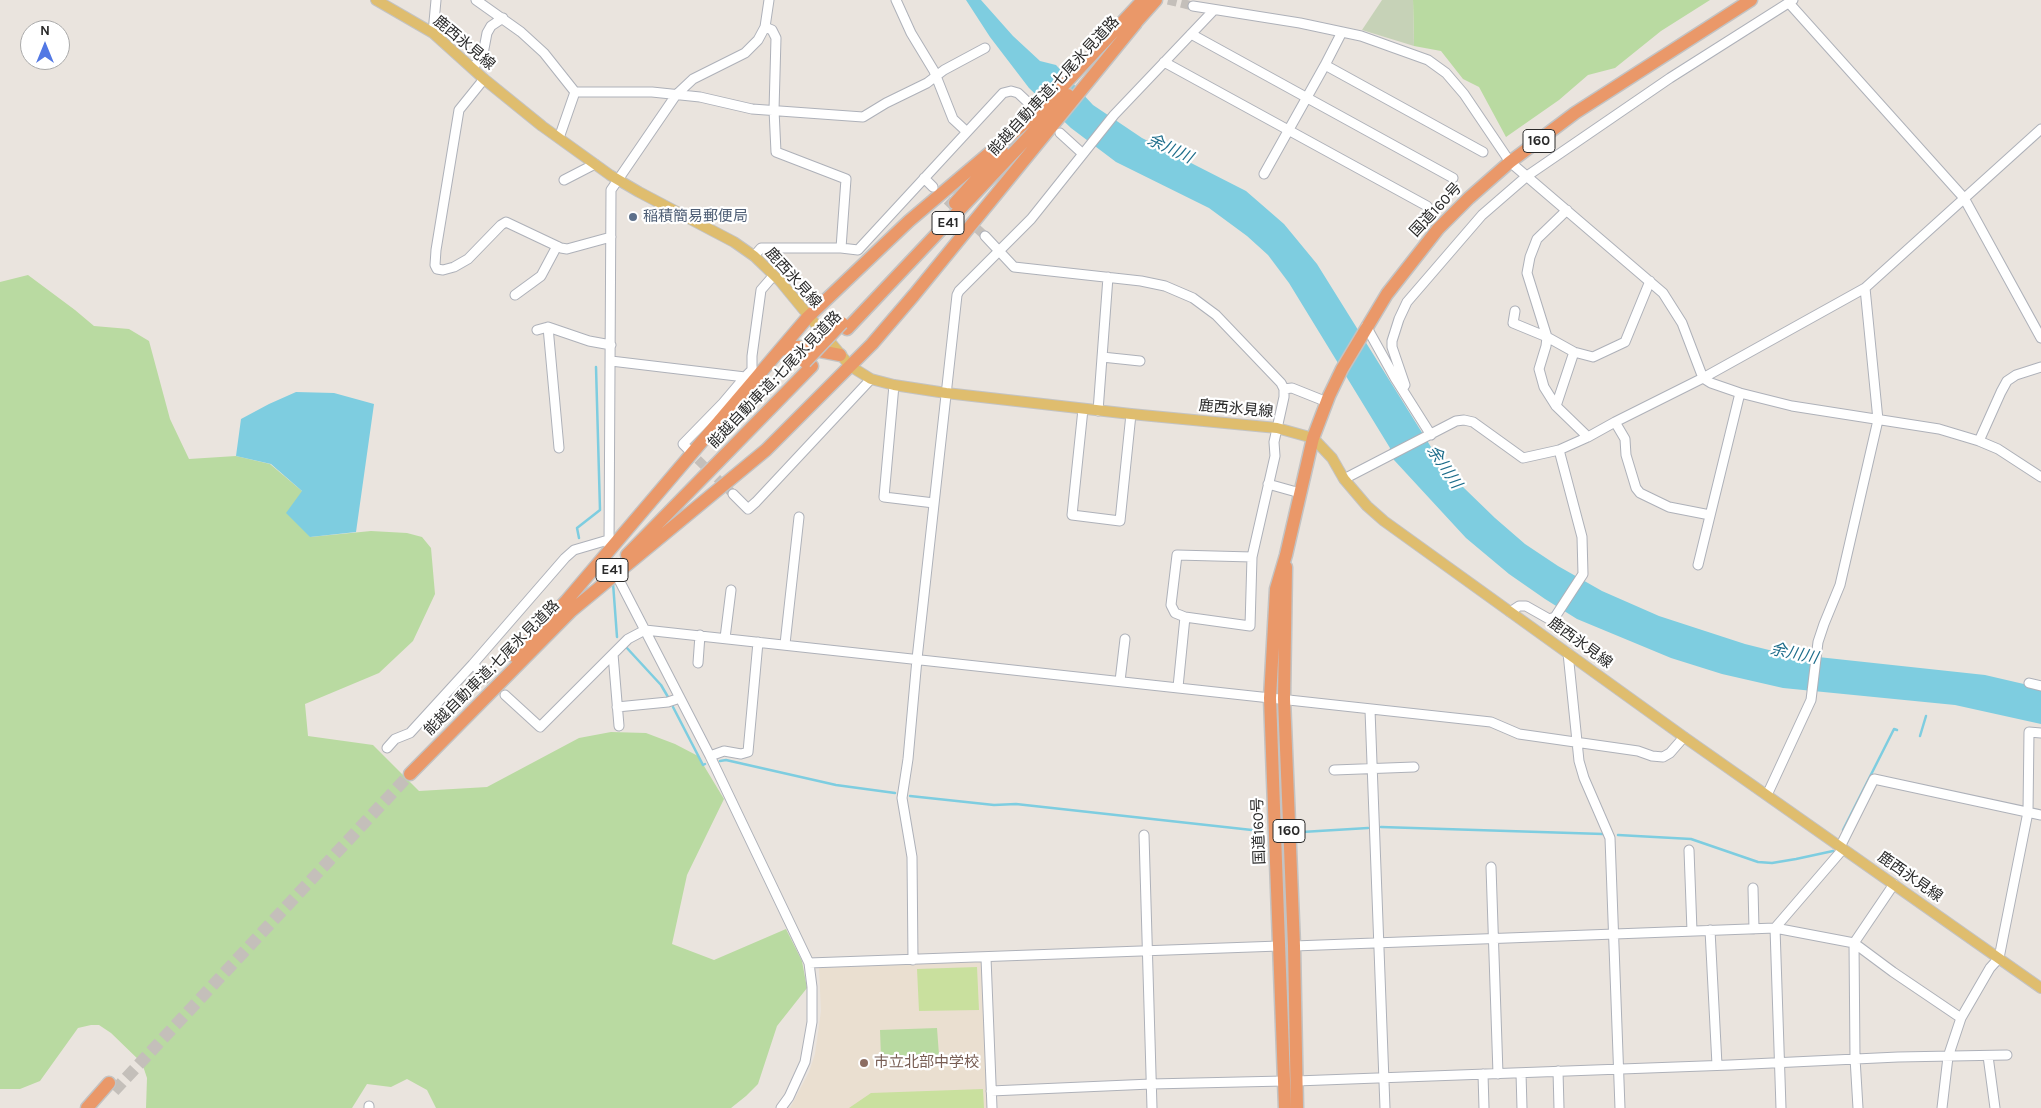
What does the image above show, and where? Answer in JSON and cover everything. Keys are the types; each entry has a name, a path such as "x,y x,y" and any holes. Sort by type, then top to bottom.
{"highway":[{"name":"能越自動車道;七尾氷見道路","path":"408,772 569,606 695,488 808,364 1047,119 1143,0"},
{"name":"能越自動車道;七尾氷見道路","path":"1079,81 1156,0"},
{"name":"国道160号","path":"1297,1108 1290,1081 1279,946 1270,698 1276,589 1286,555 1313,438 1327,402 1342,369 1366,326 1404,270 1438,229 1469,198 1510,162 1575,113 1751,0"},
{"path":"569,606 808,317 909,221 1047,119"},
{"path":"569,606 766,450 830,388 914,296 1047,119"},
{"path":"781,350 799,347 840,355"},
{"name":"国道160号","path":"1285,1108 1290,1081 1294,946 1284,699 1286,555"},
{"path":"87,1108 112,1087 98,1108"}],"main road":[{"name":"鹿西氷見線","path":"376,0 434,33 484,79 595,164 639,192 734,242 754,256 774,276 850,366 871,379 894,385 946,393 1098,411 1277,428 1313,438 1332,458 1344,479 1367,506 1384,522 2041,988"}],"street":[{"path":"434,33 436,0"},
{"path":"476,0 521,32 544,53 575,92"},
{"path":"387,748 395,739 410,733 565,558 574,550 608,543 612,190 676,95 692,79 745,53 758,40 765,28 769,0"},
{"path":"896,0 911,33 937,76 953,119 967,132"},
{"path":"1402,389 1405,385 1392,347 1399,319 1407,302 1482,215 1527,176 1670,78 1791,2 1964,198 2041,338"},
{"path":"1193,6 1300,23 1361,36 1428,60 1446,73 1464,94 1510,162 1663,293 1682,323 1703,378 1740,393 1792,406 1939,429 1998,449 2041,476"},
{"path":"913,960 912,857 902,798 908,759 917,659 957,295 1031,219 1114,114 1213,10"},
{"path":"473,68 483,54 487,34 491,26 503,18"},
{"path":"765,28 772,30 776,38 774,110 776,152 846,178 841,248"},
{"path":"1264,174 1342,32"},
{"path":"1191,34 1453,178"},
{"path":"575,92 652,92 700,97 752,108 863,117 927,83 985,48"},
{"path":"1164,62 1427,206"},
{"path":"1325,65 1484,152"},
{"path":"484,79 459,110 435,265 437,269 443,270 468,259 506,222 567,249 611,238"},
{"path":"754,256 761,248 841,248 858,250 1004,93 1011,91 1018,93 1085,152"},
{"path":"559,138 575,92"},
{"path":"1344,479 1456,421 1473,422 1523,458 1559,450 1588,437 1703,378 1865,288 2041,129"},
{"path":"564,180 595,164"},
{"path":"924,178 933,187"},
{"path":"1567,210 1537,239 1530,257 1527,273 1547,337 1539,369 1544,387 1556,406 1588,437"},
{"path":"985,236 1014,267 1140,280 1165,286 1193,298 1216,315 1281,384 1284,389 1284,398 1277,428 1275,456 1252,557 1250,626 1185,617 1175,613 1171,605 1177,555 1252,557"},
{"path":"515,295 541,276 557,246"},
{"path":"688,449 682,444 723,404 752,370 752,356 761,290 774,276"},
{"path":"1098,411 1108,277"},
{"path":"1515,311 1512,321 1516,324 1547,337 1574,352 1593,357 1625,342 1650,282"},
{"path":"1767,795 1812,694 1817,652 1824,624 1840,585 1878,420 1865,288"},
{"path":"1511,334 1516,324"},
{"path":"1366,326 1431,435"},
{"path":"537,330 548,327 589,341 611,345"},
{"path":"548,327 559,448"},
{"path":"1556,406 1574,352"},
{"path":"1102,357 1140,360"},
{"path":"611,361 746,376"},
{"path":"1979,441 2007,382 2016,375 2041,367"},
{"path":"733,494 748,509 752,506 871,379"},
{"path":"894,385 884,497 934,503"},
{"path":"1284,389 1292,388 1327,402"},
{"path":"1698,565 1740,393"},
{"path":"1083,409 1072,515 1120,521 1130,414"},
{"path":"1615,422 1625,439 1626,455 1636,488 1640,493 1669,507 1710,515"},
{"path":"1510,612 1518,606 1526,606 1549,618 1555,617 1583,574 1582,537 1559,450"},
{"path":"1268,484 1300,493"},
{"path":"785,644 799,516"},
{"path":"618,578 710,756 809,964 812,987 812,1022 805,1062 789,1097 781,1108"},
{"path":"725,638 730,590"},
{"path":"1178,687 1185,617"},
{"path":"505,695 540,728 628,639 645,630 1491,722 1519,734 1578,744 1638,751 1652,756 1663,757 1670,753 1684,736"},
{"path":"698,663 700,635"},
{"path":"1120,681 1125,639"},
{"path":"710,756 724,751 741,754 748,752 758,642"},
{"path":"1568,653 1580,761 1584,778 1610,838 1620,1108"},
{"path":"613,654 619,726"},
{"path":"473,664 483,675"},
{"path":"2029,683 2041,686"},
{"path":"617,707 668,702 680,698"},
{"path":"1370,710 1386,1108"},
{"path":"1942,1108 1948,1057 1960,1018 1990,968 1999,958 2028,812 2029,732 2041,733"},
{"path":"1334,770 1414,767"},
{"path":"1782,1108 1775,928 1842,848 1874,779 2041,815"},
{"path":"1144,835 1152,1108"},
{"path":"1689,850 1692,931"},
{"path":"1491,867 1498,1074"},
{"path":"1858,1108 1855,1058 1854,943 1894,884"},
{"path":"1753,888 1754,929"},
{"path":"1294,946 1775,928 1854,943 1960,1018"},
{"path":"1710,930 1716,1066"},
{"path":"809,964 1279,946"},
{"path":"986,958 992,1108"},
{"path":"992,1091 1151,1084 1716,1066 1855,1058 2007,1055"},
{"path":"1988,1056 1996,1108"},
{"path":"1558,1071 1559,1108"},
{"path":"1521,1073 1522,1108"},
{"path":"1483,1074 1484,1108"}],"shaded area":[{"path":"982,962 989,1108 790,1108 809,1072 815,1054 821,1011 819,968"}],"green space":[{"path":"1382,0 1413,0 1414,46 1362,30"},
{"path":"1413,0 1710,0 1661,31 1615,68 1588,75 1559,100 1506,137 1479,87 1463,79 1441,51 1414,46"},
{"path":"28,275 94,326 129,329 149,341 170,419 189,459 236,456 270,464 302,491 310,537 371,531 407,533 422,537 431,548 435,594 413,641 379,673 305,704 308,736 373,745 419,791 487,787 579,738 611,732 646,733 675,744 698,756 724,799 687,875 672,944 714,960 786,929 802,961 807,988 777,1026 758,1084 746,1096 731,1108 436,1108 427,1090 407,1079 391,1087 367,1084 352,1108 146,1108 147,1078 142,1063 111,1033 99,1025 78,1028 40,1081 20,1089 0,1089 0,282"},
{"path":"977,967 979,1010 919,1011 917,969"},
{"path":"937,1028 939,1055 881,1058 880,1030"},
{"path":"983,1089 984,1108 849,1108 871,1093"}],"water":[{"name":"余川川","path":"966,0 981,0 1013,36 1040,61 1056,65 1093,105 1142,138 1246,191 1284,224 1317,264 1436,455 1464,488 1525,544 1558,566 1602,591 1659,616 1745,644 1781,653 1985,675 2041,688 2041,724 1955,705 1783,688 1722,674 1671,658 1577,619 1545,599 1509,574 1466,538 1394,460 1389,451 1390,448 1289,283 1268,255 1247,236 1209,208 1116,162 1071,128 1029,88 990,37"},
{"path":"296,392 334,393 374,404 356,532 310,537 286,513 302,491 271,464 236,456 241,419"}],"waterway":[{"path":"579,538 577,528 600,510 596,367"},
{"path":"613,583 617,637"},
{"path":"626,647 661,685 668,697"},
{"path":"673,707 703,765 705,764"},
{"path":"1920,736 1926,716"},
{"path":"1843,830 1894,729 1897,730"},
{"path":"720,761 726,760 836,785 895,793"},
{"path":"910,796 994,805 1016,804 1261,831"},
{"path":"1381,827 1603,834"},
{"path":"1302,832 1368,828"},
{"path":"1618,835 1691,839 1758,862 1772,863 1833,851"}],"tunnel":[{"path":"1168,0 1193,6"},
{"path":"937,191 985,236"},
{"path":"688,450 733,494"},
{"path":"609,546 618,578"},
{"path":"483,675 505,695"},
{"path":"114,1091 410,774"}],"place":[{"name":"稲積簡易郵便局","path":"633,217"},
{"name":"市立北部中学校","path":"864,1063"}]}
